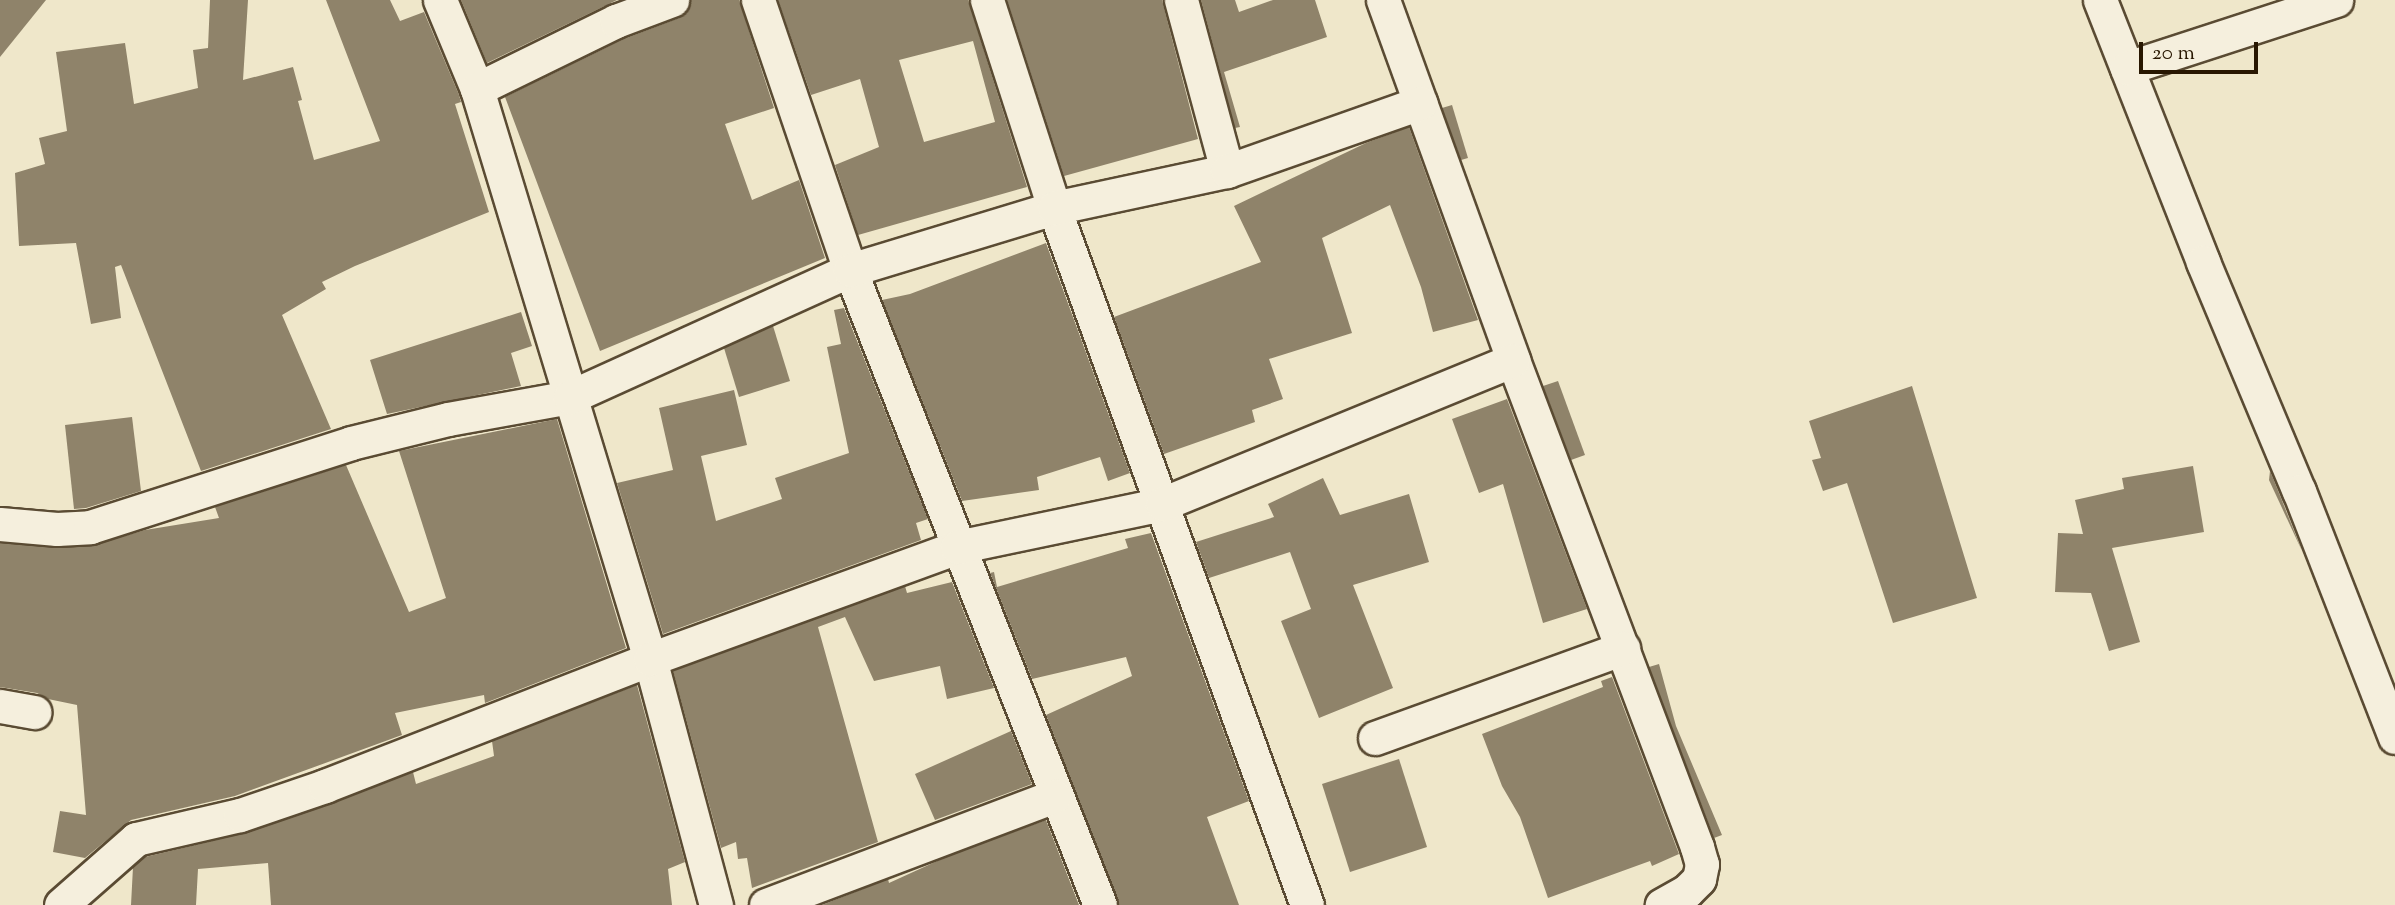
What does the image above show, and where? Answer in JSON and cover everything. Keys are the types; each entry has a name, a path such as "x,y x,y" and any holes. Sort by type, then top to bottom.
{"street":[{"path":"440,0 477,89 650,659 716,905"},
{"path":"477,89 616,21 671,0"},
{"path":"758,0 849,270 1054,796 1100,905"},
{"path":"987,0 1054,208 1307,905"},
{"path":"1181,0 1227,172"},
{"path":"1383,0 1513,360 1702,864 1699,879 1662,905"},
{"path":"2100,0 2395,737"},
{"path":"2127,68 2336,0"},
{"path":"0,524 57,529 90,527 351,443 448,419 570,397 849,270 1054,208 1227,172 1420,103"},
{"path":"61,905 136,839 240,815 325,786 650,659 957,547 1163,503 1513,360"},
{"path":"1375,738 1622,648"},
{"path":"0,706 34,712"},
{"path":"766,905 1054,796"}],"building":[{"path":"0,0 46,0 0,57"},
{"path":"210,0 248,0 243,80 293,67 302,100 298,101 314,160 380,141 326,0 390,0 400,21 424,12 459,95 461,102 455,104 489,212 322,282 326,289 282,315 331,429 201,471 121,265 115,267 121,318 91,324 76,243 19,246 15,173 45,164 39,138 67,131 56,52 125,43 134,104 198,88 193,50 208,48"},
{"path":"461,0 617,0 487,63"},
{"path":"691,0 739,0 774,108 725,124 752,200 799,180 825,258 600,351 505,97 624,39 679,18 687,12"},
{"path":"778,0 968,0 1027,187 858,235 835,165 879,147 860,79 811,95","holes":["973,41 995,122 924,142 899,60"]},
{"path":"1007,0 1162,0 1198,139 1064,176"},
{"path":"1201,0 1235,0 1239,12 1273,0 1315,0 1327,37 1224,72 1240,127 1235,128"},
{"path":"1452,105 1468,158 1461,160 1442,108"},
{"path":"1409,127 1478,320 1433,332 1421,287 1390,205 1322,238 1352,333 1269,359 1283,399 1252,410 1255,422 1164,454 1114,317 1261,262 1234,206 1366,143"},
{"path":"1046,243 1130,473 1108,481 1100,457 1037,477 1039,490 962,501 882,300 910,294"},
{"path":"844,308 928,519 916,523 921,540 663,634 617,483 673,470 659,408 734,390 747,445 701,456 716,521 782,499 775,478 849,453 827,347 841,344 834,310"},
{"path":"521,312 532,346 511,353 521,386 387,414 370,360"},
{"path":"773,326 790,381 739,397 724,348"},
{"path":"1558,381 1585,455 1571,460 1543,386"},
{"path":"1912,386 1977,598 1893,623 1847,483 1823,491 1812,460 1821,458 1809,421"},
{"path":"1507,399 1587,609 1543,623 1503,484 1479,493 1452,419"},
{"path":"132,417 141,491 86,508 74,509 65,425"},
{"path":"557,419 626,648 485,703 484,695 395,713 402,735 235,796 131,820 85,858 53,852 60,811 86,815 77,705 48,699 37,693 0,687 0,543 56,548 91,546 145,530 219,518 215,507 346,465 409,612 446,598 399,451"},
{"path":"2193,466 2204,532 2112,548 2140,642 2109,651 2091,593 2055,592 2058,533 2083,534 2075,500 2124,489 2122,478"},
{"path":"2270,471 2281,498 2302,551 2269,480"},
{"path":"1323,478 1340,515 1409,494 1429,562 1353,585 1393,688 1319,718 1281,621 1311,609 1290,552 1209,578 1196,542 1274,517 1268,504"},
{"path":"1151,533 1249,801 1207,817 1239,905 1119,905 1046,715 1132,676 1126,657 1032,679 990,573 994,572 997,587 1128,548 1125,539"},
{"path":"952,582 994,688 947,699 940,666 874,681 845,617 818,627 878,842 752,888 747,858 738,859 736,842 721,848 673,671 905,586 907,593"},
{"path":"1659,664 1676,726 1722,835 1714,838 1649,667"},
{"path":"1612,677 1679,854 1652,866 1650,861 1548,898 1520,817 1502,786 1482,734 1603,687 1601,681"},
{"path":"637,685 685,862 668,869 672,905 271,905 268,863 198,869 196,905 131,905 133,867 145,857 246,833 413,772 416,784 494,756 492,741"},
{"path":"1011,731 1032,784 935,820 915,774"},
{"path":"1399,759 1427,847 1350,872 1322,784"},
{"path":"1046,820 1079,905 822,905 888,879 889,883 946,857"}]}
